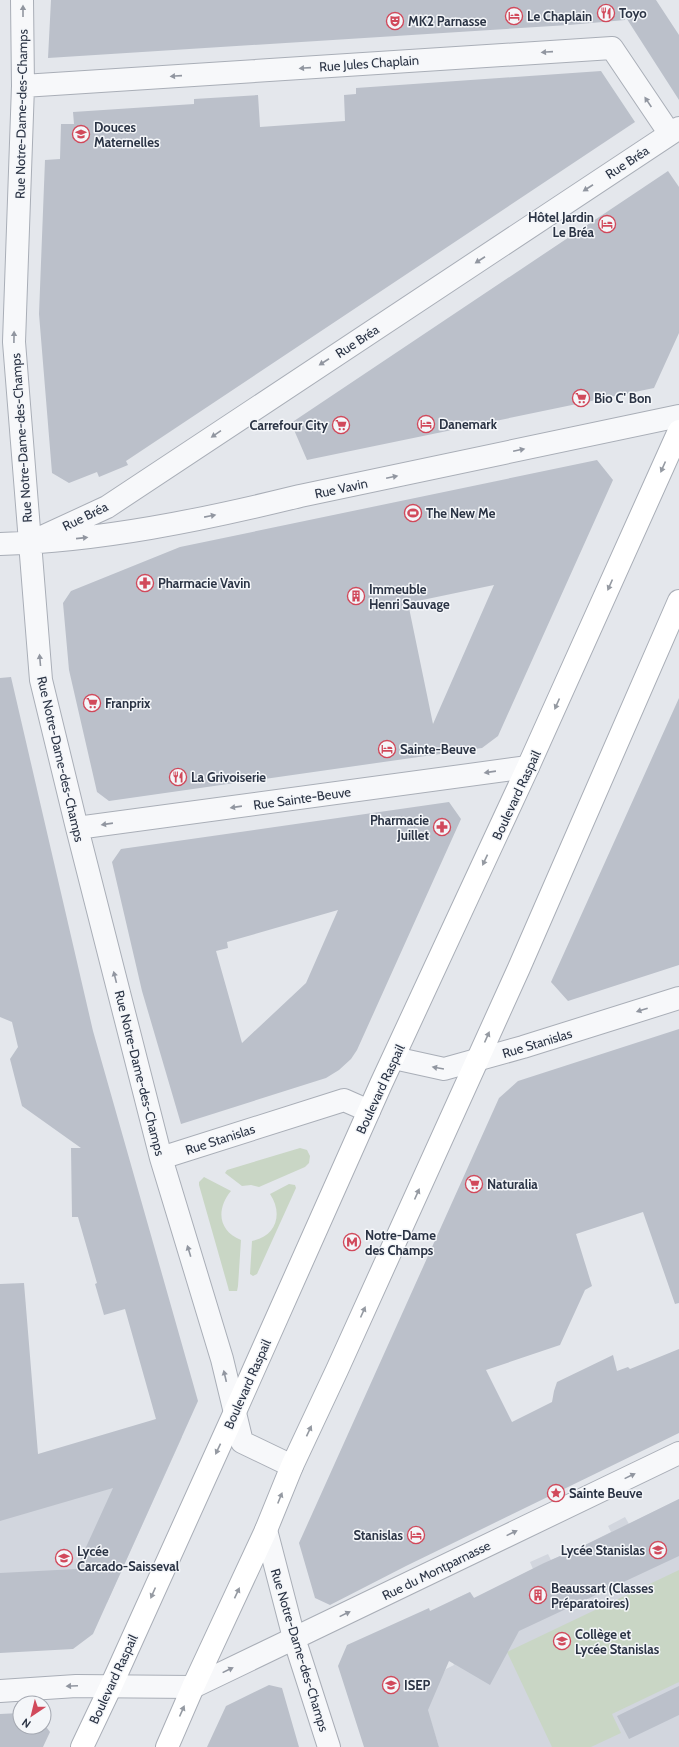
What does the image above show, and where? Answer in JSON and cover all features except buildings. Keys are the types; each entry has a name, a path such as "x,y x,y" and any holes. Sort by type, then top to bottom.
{"main road":[{"name":"Boulevard Raspail","path":"82,1747 234,1414 369,1111 528,767 679,431"},
{"path":"167,1747 193,1687 266,1530 292,1466 338,1370 519,968 679,601"}],"street":[{"name":"Rue Notre-Dame-des-Champs","path":"22,0 23,86 14,342 41,680 161,1158 222,1359 234,1414 242,1442 292,1466"},
{"name":"Rue Jules Chaplain","path":"23,86 612,48 674,131"},
{"name":"Rue Bréa","path":"29,543 107,507 674,131"},
{"name":"Rue Vavin","path":"0,544 29,543 117,534 186,521 679,416"},
{"name":"Rue Sainte-Beuve","path":"77,828 528,767"},
{"name":"Rue Stanislas","path":"394,1058 444,1070 476,1062 679,998"},
{"name":"Rue Stanislas","path":"161,1158 344,1100 369,1111"},
{"name":"Rue du Montparnasse","path":"193,1687 679,1453"},
{"name":"Rue Notre-Dame-des-Champs","path":"266,1530 294,1638 329,1747"},
{"path":"0,1691 76,1686 193,1687"}],"shaded area":[{"name":"Lycée Carcado-Saisseval","path":"182,1437 107,1603 0,1609 0,1491"},
{"name":"Collège et Lycée Stanislas","path":"679,1499 679,1747 439,1747 425,1703 446,1669 454,1665 434,1617 455,1605 453,1600 470,1592 474,1598 533,1569 530,1562 548,1554 551,1560 611,1532 608,1526 625,1517 629,1524"}],"green space":[{"path":"300,1148 307,1150 310,1156 309,1163 305,1167 259,1187 251,1185 242,1186 225,1173 227,1170"},
{"path":"204,1177 231,1191 223,1205 222,1219 228,1231 233,1236 241,1240 237,1291 229,1291 199,1185 199,1182"},
{"path":"289,1184 295,1185 296,1188 257,1274 253,1276 250,1274 252,1241 267,1234 272,1229 277,1216 274,1201 270,1194"},
{"path":"679,1570 679,1682 612,1714 621,1733 591,1747 552,1747 507,1652"}],"place":[{"name":"Toyo","path":"606,13"},
{"name":"Le Chaplain","path":"514,16"},
{"name":"MK2 Parnasse","path":"395,21"},
{"name":"Douces Maternelles","path":"81,134"},
{"name":"Hôtel Jardin Le Bréa","path":"607,224"},
{"name":"Bio C' Bon","path":"581,398"},
{"name":"Danemark","path":"426,424"},
{"name":"Carrefour City","path":"341,425"},
{"name":"The New Me","path":"413,513"},
{"name":"Pharmacie Vavin","path":"145,583"},
{"name":"Immeuble Henri Sauvage","path":"356,596"},
{"name":"Franprix","path":"92,703"},
{"name":"Sainte-Beuve","path":"387,749"},
{"name":"La Grivoiserie","path":"178,777"},
{"name":"Pharmacie Juillet","path":"442,827"},
{"name":"Naturalia","path":"474,1184"},
{"name":"Notre-Dame des Champs","path":"352,1242"},
{"name":"Sainte Beuve","path":"556,1493"},
{"name":"Stanislas","path":"416,1535"},
{"name":"Lycée Stanislas","path":"658,1550"},
{"name":"Lycée Carcado-Saisseval","path":"64,1558"},
{"name":"Beaussart (Classes Préparatoires)","path":"538,1595"},
{"name":"Collège et Lycée Stanislas","path":"562,1641"},
{"name":"ISEP","path":"391,1685"}]}
